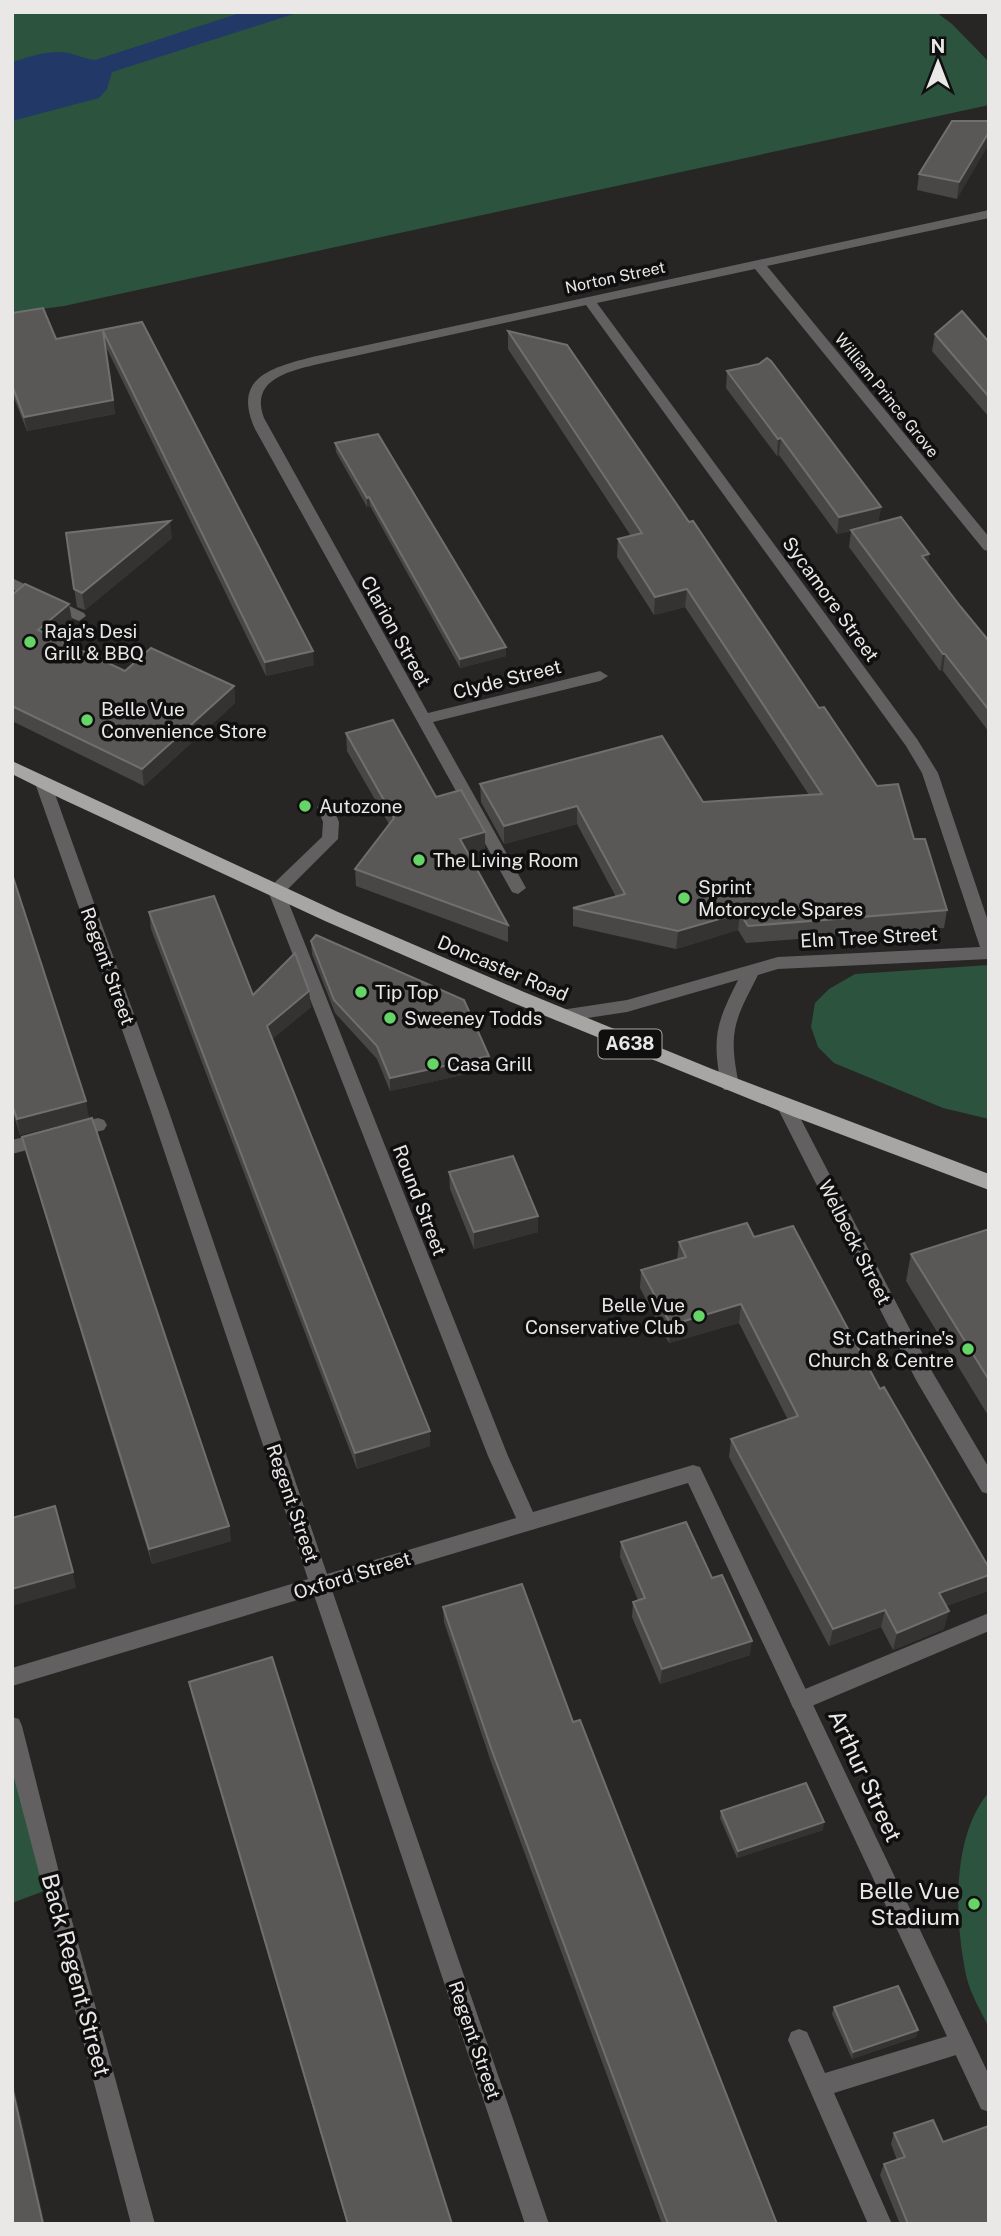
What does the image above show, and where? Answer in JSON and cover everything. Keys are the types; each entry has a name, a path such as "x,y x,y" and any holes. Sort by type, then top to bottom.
{"highway":[{"name":"Doncaster Road","path":"12,768 276,891 561,1016 786,1107 989,1182"}],"street":[{"name":"Norton Street","path":"256,390 277,373 312,361 989,214"},
{"name":"William Prince Grove","path":"758,264 989,547"},
{"name":"Sycamore Street","path":"589,300 912,743 930,773 989,951"},
{"name":"Clarion Street","path":"256,390 254,407 262,429 518,888"},
{"path":"12,583 79,616"},
{"name":"Clyde Street","path":"423,719 600,676"},
{"name":"Regent Street","path":"43,783 159,1109 537,2224"},
{"path":"276,891 330,839 331,822 325,807"},
{"name":"Round Street","path":"276,891 498,1456 528,1523"},
{"name":"Elm Tree Street","path":"561,1016 627,1006 778,963 989,951"},
{"path":"730,1085 723,1049 728,1017 752,970"},
{"name":"Welbeck Street","path":"786,1107 923,1374 989,1486"},
{"path":"12,1147 99,1125"},
{"name":"Oxford Street","path":"12,1677 693,1473"},
{"name":"Arthur Street","path":"693,1473 989,2101"},
{"path":"800,1701 989,1622"},
{"name":"Back Regent Street","path":"12,1726 143,2224"},
{"path":"799,2040 880,2224"},
{"path":"820,2086 961,2043"}],"green space":[{"path":"12,12 936,12 952,24 989,62 989,105 64,306 12,313"},
{"path":"989,965 989,1119 943,1108 834,1063 818,1047 811,1027 815,1003 829,989 855,974"},
{"path":"12,1726 52,1888 12,1903"},
{"name":"Belle Vue Stadium","path":"989,1792 989,2028 967,1979 958,1907 967,1833 976,1811"}],"water":[{"path":"243,12 300,12 112,72 107,89 99,98 12,121 12,62 54,52 95,60"}],"building":[{"path":"952,121 989,121 989,132 959,182 919,174"},
{"path":"43,308 56,339 142,322 313,651 265,662 103,331 113,400 24,417 12,385 12,313"},
{"path":"962,311 989,342 989,397 935,334"},
{"path":"508,331 567,345 689,522 693,521 819,708 824,707 877,786 898,784 914,839 925,839 947,910 748,926 740,913 678,931 573,908 625,894 577,806 504,826 480,784 662,736 703,802 822,794 687,589 655,597 618,539 642,533"},
{"path":"767,358 881,507 839,517 727,371 759,364"},
{"path":"378,434 506,647 460,659 369,497 367,498 335,443"},
{"path":"901,517 929,554 922,556 989,641 989,710 943,654 851,530"},
{"path":"170,521 82,593 74,589 66,533"},
{"path":"25,584 69,604 38,630 125,671 151,648 234,686 142,769 12,706 12,595"},
{"path":"393,720 436,797 461,790 485,832 460,839 508,925 355,869 394,818 346,733"},
{"path":"12,874 86,1101 17,1119 12,1104"},
{"path":"214,896 253,995 295,953 309,991 267,1026 430,1431 355,1453 149,912"},
{"path":"316,935 464,1000 489,1056 390,1078 377,1046 334,1000 311,941"},
{"path":"92,1118 229,1526 149,1549 22,1137"},
{"path":"513,1156 538,1216 474,1232 449,1172"},
{"path":"747,1223 754,1237 793,1226 880,1389 884,1387 989,1568 989,1575 939,1593 949,1611 897,1633 885,1610 833,1629 731,1439 798,1416 741,1304 671,1325 641,1270 686,1257 679,1242"},
{"name":"St Catherine's Church & Centre","path":"989,1229 989,1380 911,1254"},
{"path":"55,1506 73,1572 12,1589 12,1518"},
{"path":"686,1522 712,1578 722,1575 752,1641 662,1669 633,1602 645,1598 621,1542"},
{"path":"522,1584 573,1722 580,1720 777,2224 668,2224 491,1748 443,1607"},
{"path":"272,1657 452,2224 348,2224 189,1682"},
{"path":"806,1783 824,1822 738,1851 721,1811"},
{"path":"898,1986 918,2030 853,2052 834,2007"},
{"path":"12,2087 43,2224 12,2224"},
{"path":"933,2120 943,2142 989,2126 989,2224 908,2224 884,2164 905,2157 894,2133"}],"place":[{"name":"Raja's Desi Grill & BBQ","path":"30,642"},
{"name":"Belle Vue Convenience Store","path":"87,720"},
{"name":"Autozone","path":"305,806"},
{"name":"The Living Room","path":"419,860"},
{"name":"Sprint Motorcycle Spares","path":"684,898"},
{"name":"Tip Top","path":"361,992"},
{"name":"Sweeney Todds","path":"390,1018"},
{"name":"Casa Grill","path":"433,1064"},
{"name":"Belle Vue Conservative Club","path":"699,1316"},
{"name":"St Catherine's Church & Centre","path":"968,1349"},
{"name":"Belle Vue Stadium","path":"974,1904"}]}
